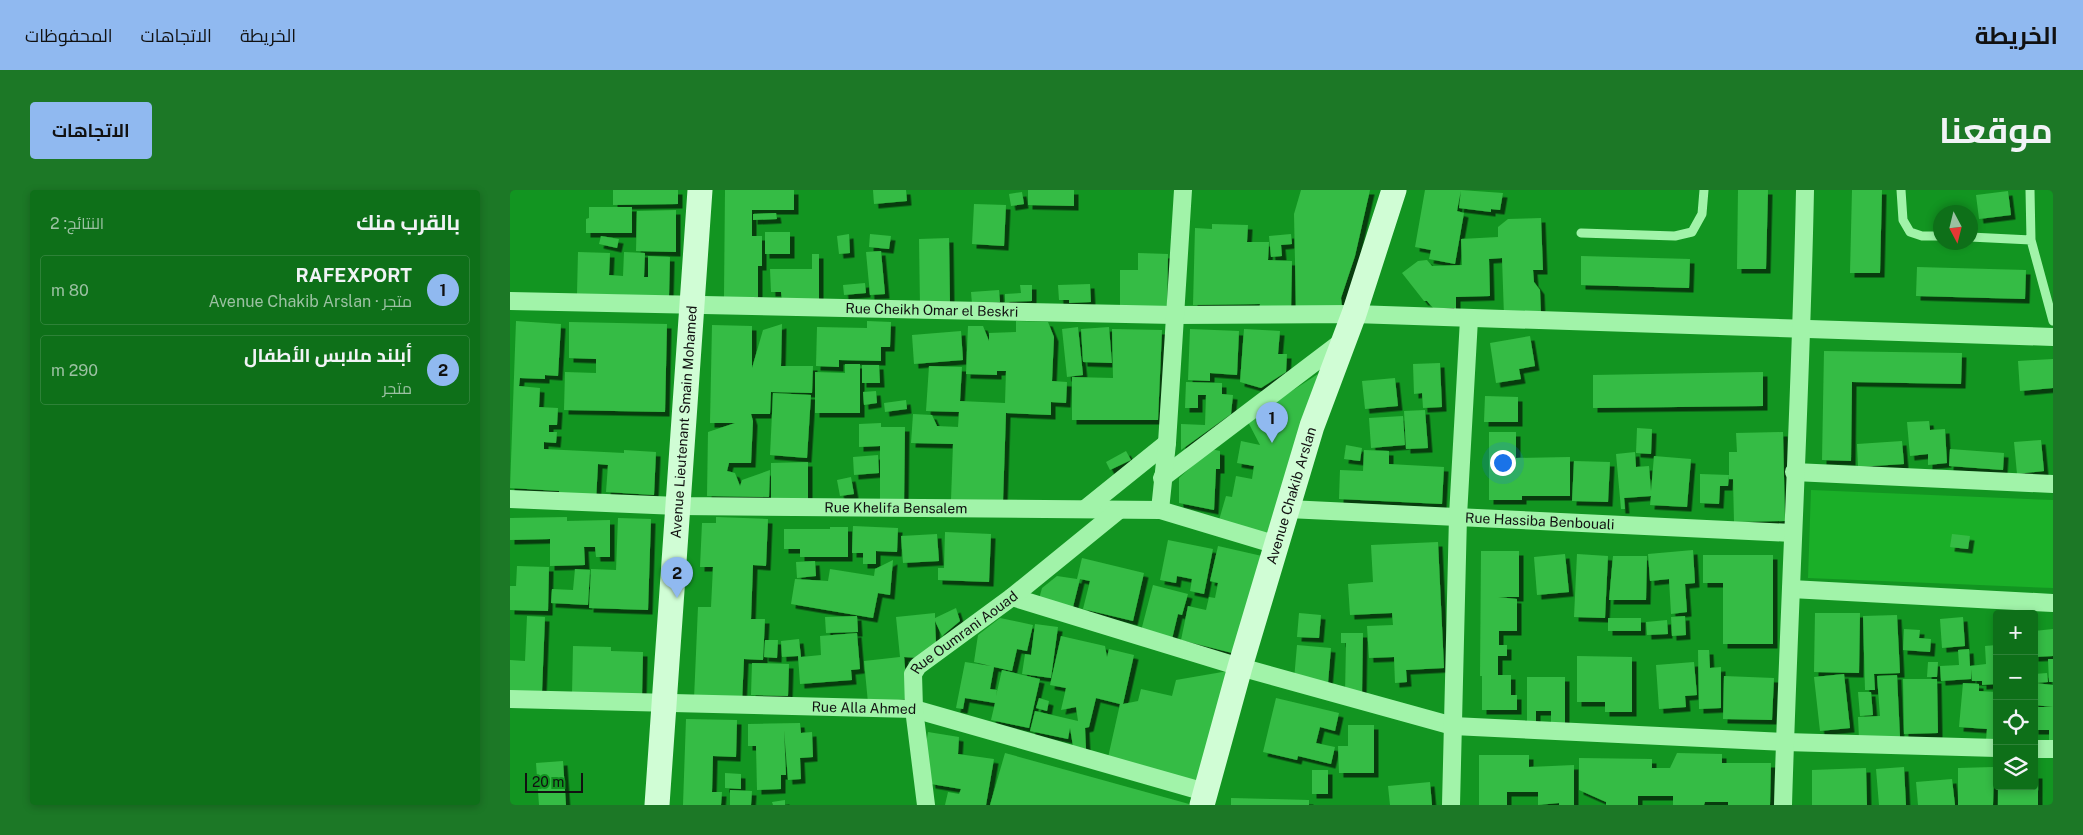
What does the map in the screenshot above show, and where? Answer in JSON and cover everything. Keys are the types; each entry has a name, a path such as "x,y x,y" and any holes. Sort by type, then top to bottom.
{"main road":[{"name":"Avenue Lieutenant Smain Mohamed","path":"657,805 662,704 700,190"},
{"name":"Avenue Chakib Arslan","path":"1204,799 1240,667 1312,426 1354,314 1394,190"}],"street":[{"path":"1160,510 1167,443 1183,190"},
{"path":"1783,805 1794,472 1802,327 1805,190"},
{"name":"Rue Cheikh Omar el Beskri","path":"510,301 1174,314 1354,314 1469,319 1802,327 2053,337"},
{"path":"1451,805 1458,516 1469,319"},
{"path":"1162,478 1344,340"},
{"path":"1085,509 1167,443"},
{"path":"1794,472 2053,484"},
{"name":"Rue Khelifa Bensalem","path":"510,499 678,506 1160,510 1277,545"},
{"name":"Rue Hassiba Benbouali","path":"1288,508 1792,534"},
{"name":"Rue Oumrani Aouad","path":"926,805 914,709 913,674 918,666 1012,597 1119,510"},
{"path":"1791,589 2053,602"},
{"path":"1012,597 1240,667 1453,726 1785,742 1993,748"},
{"name":"Rue Alla Ahmed","path":"510,699 914,709 1204,799"},
{"path":"2038,749 2053,749"}],"lane":[{"path":"1581,233 1676,236 1692,232 1702,214 1704,190"},
{"path":"1901,190 1903,220 1910,232 1922,236 1933,236"},
{"path":"2030,190 2031,240 2053,321"},
{"path":"1978,237 2031,240"}],"green space":[{"path":"1811,490 2053,500 2053,588 1808,578"}],"building":[{"path":"613,190 678,190 678,204 613,205"},
{"path":"725,190 794,190 794,210 752,210 752,236 762,236 762,266 758,266 758,297 724,297"},
{"path":"873,190 906,190 907,201 874,204"},
{"path":"1028,190 1074,190 1074,206 1028,205"},
{"path":"1301,190 1370,190 1355,256 1341,298 1342,307 1296,309 1294,214"},
{"path":"1425,190 1461,190 1457,211 1464,213 1455,264 1429,259 1431,250 1415,247"},
{"path":"1461,190 1503,193 1500,210 1491,209 1491,212 1459,208"},
{"path":"1738,190 1768,190 1766,269 1737,269"},
{"path":"1852,190 1882,190 1880,273 1850,273"},
{"path":"2008,191 2011,215 1979,219 1976,195"},
{"path":"1022,192 1024,204 1011,206 1009,194"},
{"path":"974,204 1006,205 1004,246 972,244"},
{"path":"589,207 632,207 632,233 586,233 586,219 589,218"},
{"path":"676,210 676,252 636,251 637,211"},
{"path":"776,213 777,219 753,220 753,214"},
{"path":"1541,218 1543,270 1533,270 1534,282 1540,290 1541,314 1504,316 1502,258 1489,259 1490,296 1456,297 1456,311 1454,308 1433,308 1427,301 1424,301 1402,273 1418,261 1427,260 1432,266 1462,265 1461,239 1498,237 1498,227 1508,219"},
{"path":"1212,224 1248,225 1247,242 1269,242 1268,260 1292,261 1291,312 1259,311 1260,304 1193,305 1195,228 1212,229"},
{"path":"765,232 790,232 790,254 765,254"},
{"path":"849,234 850,253 839,254 837,236"},
{"path":"870,234 891,236 889,249 869,247"},
{"path":"1291,234 1292,244 1281,245 1282,256 1271,257 1269,236"},
{"path":"601,236 619,239 617,248 599,244"},
{"path":"949,238 950,304 920,305 919,239"},
{"path":"881,251 885,294 870,295 866,252"},
{"path":"578,252 610,253 609,275 623,276 624,252 645,253 644,277 648,277 648,256 670,257 669,296 577,294"},
{"path":"1138,253 1168,254 1167,307 1120,306 1120,270 1138,270"},
{"path":"812,254 819,254 819,300 782,301 781,292 771,292 770,269 812,269"},
{"path":"1581,256 1690,259 1689,288 1581,285"},
{"path":"1917,267 2026,270 2025,299 1916,296"},
{"path":"865,283 866,293 844,295 843,285"},
{"path":"1090,284 1091,302 1069,303 1069,300 1059,300 1058,285"},
{"path":"1020,285 1032,285 1032,301 1005,302 1005,294 1021,293"},
{"path":"999,290 1000,302 972,304 971,292"},
{"path":"516,321 561,324 558,376 545,375 545,379 520,378 519,386 540,388 539,407 558,408 557,425 549,425 549,432 557,432 556,443 544,442 544,449 624,453 624,450 656,452 654,495 606,492 608,465 598,464 596,501 559,500 559,491 510,488"},
{"path":"867,321 891,322 890,347 881,347 881,361 839,360 839,367 816,366 817,327 867,328"},
{"path":"1016,321 1048,322 1054,337 1052,381 1067,382 1066,403 1051,402 1051,415 1006,413 1003,501 951,500 953,444 911,443 913,414 932,415 937,426 958,427 959,412 926,411 929,366 962,367 960,401 1005,403 1006,371 997,371 997,375 966,374 968,326 983,326 989,341 989,333 1016,332"},
{"path":"569,322 667,324 665,412 564,410 565,372 596,373 596,359 569,358"},
{"path":"782,324 781,366 813,366 812,393 771,392 770,414 751,414 753,421 751,463 729,463 727,471 735,473 740,486 742,480 770,470 769,497 707,496 708,432 735,423 710,423 712,325 752,326 752,368 763,330"},
{"path":"1078,327 1083,375 1067,377 1062,329"},
{"path":"1109,327 1112,363 1083,362 1081,329"},
{"path":"1112,329 1162,330 1158,420 1072,420 1072,377 1113,378"},
{"path":"1190,329 1239,331 1237,375 1210,373 1210,381 1188,380"},
{"path":"1244,329 1280,331 1278,354 1287,354 1286,372 1261,388 1240,382"},
{"path":"961,331 963,360 914,364 912,335"},
{"path":"1530,336 1535,366 1519,369 1521,379 1496,383 1490,343"},
{"path":"1824,351 1962,353 1961,384 1852,382 1851,461 1822,460"},
{"path":"2053,359 2053,388 2020,391 2018,361"},
{"path":"1440,363 1442,407 1423,408 1422,393 1414,394 1413,364"},
{"path":"845,364 860,364 860,413 815,413 815,372 845,373"},
{"path":"862,365 879,365 880,383 862,383"},
{"path":"1763,372 1763,406 1593,408 1593,375"},
{"path":"1318,374 1273,540 1219,520 1226,496 1232,497 1236,476 1252,479 1254,466 1237,463 1241,441 1260,445 1247,420"},
{"path":"1395,378 1398,406 1365,409 1362,381"},
{"path":"1186,382 1222,383 1222,394 1233,395 1231,414 1181,450 1181,424 1205,425 1206,395 1198,395 1198,408 1185,408"},
{"path":"876,391 877,403 864,405 863,392"},
{"path":"773,393 811,395 807,458 770,455"},
{"path":"1485,396 1518,397 1518,422 1484,422"},
{"path":"906,400 907,409 885,412 884,403"},
{"path":"1425,410 1428,448 1406,449 1404,411"},
{"path":"1403,416 1405,445 1371,448 1369,418"},
{"path":"1929,421 1930,430 1945,429 1947,463 1928,465 1928,454 1910,456 1907,422"},
{"path":"881,423 881,427 905,427 904,505 880,505 880,446 859,447 859,424"},
{"path":"1637,428 1652,429 1651,454 1636,453"},
{"path":"1489,432 1516,432 1516,458 1570,457 1570,496 1522,496 1522,500 1489,500"},
{"path":"1783,432 1785,521 1734,522 1733,479 1729,479 1729,452 1737,452 1736,433"},
{"path":"2041,440 2044,471 2017,474 2014,442"},
{"path":"1902,441 1904,464 1858,467 1857,444"},
{"path":"1346,445 1362,448 1360,461 1344,459"},
{"path":"1211,449 1220,451 1220,469 1216,469 1214,510 1179,503 1179,478"},
{"path":"1950,449 2004,453 2003,470 1949,466"},
{"path":"1364,450 1389,451 1389,464 1444,467 1442,504 1339,499 1340,470 1363,471"},
{"path":"1126,451 1131,460 1110,470 1106,462"},
{"path":"1635,452 1636,467 1649,466 1651,491 1654,456 1691,459 1687,507 1650,505 1651,496 1624,498 1625,509 1621,509 1616,454"},
{"path":"878,455 879,473 854,475 853,457"},
{"path":"1574,461 1610,462 1608,502 1572,501"},
{"path":"808,462 808,501 771,501 771,463"},
{"path":"1700,474 1729,475 1728,486 1720,486 1719,504 1700,503"},
{"path":"851,477 854,494 840,496 837,480"},
{"path":"567,517 567,521 610,520 610,557 596,557 595,547 584,547 585,565 550,566 550,539 510,540 510,518"},
{"path":"716,517 768,519 766,566 753,565 751,619 765,619 763,660 744,659 742,702 694,699 698,607 711,607 713,567 700,567 702,523 716,523"},
{"path":"618,518 651,519 648,610 589,608 591,569 616,570"},
{"path":"853,526 898,528 897,552 876,551 876,564 863,564 863,553 852,553"},
{"path":"830,527 848,527 848,557 800,557 800,549 784,549 784,529 830,529"},
{"path":"945,532 991,534 989,582 938,580 938,568 944,568"},
{"path":"937,534 939,561 903,563 901,536"},
{"path":"1952,534 1970,536 1968,549 1950,547"},
{"path":"1168,540 1213,549 1204,594 1190,591 1192,579 1177,576 1176,583 1160,580"},
{"path":"1438,542 1444,668 1406,670 1407,682 1395,683 1394,657 1369,658 1367,626 1393,625 1392,613 1350,615 1348,584 1373,582 1371,545"},
{"path":"1218,546 1262,556 1240,655 1181,640 1188,606 1206,610 1209,597 1215,598 1218,583 1210,581"},
{"path":"1693,550 1695,583 1685,584 1687,612 1671,614 1669,579 1650,581 1648,554"},
{"path":"1481,551 1519,551 1519,597 1498,597 1517,599 1517,631 1499,631 1499,645 1507,645 1507,656 1498,656 1498,675 1511,675 1511,695 1517,695 1517,710 1482,710 1482,676 1480,676"},
{"path":"1565,554 1569,592 1537,595 1534,557"},
{"path":"1577,554 1608,556 1605,618 1574,617"},
{"path":"1703,555 1773,555 1773,644 1723,644 1723,583 1703,583"},
{"path":"1613,556 1647,556 1646,600 1609,600"},
{"path":"1082,558 1144,573 1133,621 1083,609 1090,581 1080,579 1073,607 1039,599 1042,588 1057,576 1077,579"},
{"path":"893,560 890,595 878,593 873,618 791,604 795,579 828,581 830,569 874,576 875,569"},
{"path":"815,561 816,576 797,578 796,562"},
{"path":"517,566 549,567 548,611 510,610 510,586 516,586"},
{"path":"575,569 590,570 588,605 551,603 552,589 573,590"},
{"path":"1153,585 1188,594 1182,615 1178,614 1172,639 1141,631"},
{"path":"956,608 960,621 942,636 935,621 936,643 920,658 904,657 908,699 868,703 864,661 900,657 896,617 935,613 935,618"},
{"path":"1299,613 1321,615 1319,638 1297,637"},
{"path":"1815,613 1860,613 1859,673 1814,672"},
{"path":"1897,615 1900,673 1874,674 1875,690 1865,690 1863,616"},
{"path":"527,616 545,617 542,692 510,691 510,660 525,661"},
{"path":"857,616 858,632 826,633 825,617"},
{"path":"1685,616 1686,635 1672,636 1671,617"},
{"path":"1963,617 1965,646 1942,648 1940,619"},
{"path":"1000,618 1033,625 1027,651 1017,649 1012,671 994,667 990,689 997,690 996,696 1002,670 1040,679 1029,728 991,720 995,703 965,698 963,709 956,708 965,662 991,666 974,662 978,635"},
{"path":"1608,618 1641,618 1641,631 1608,631"},
{"path":"1667,620 1668,634 1647,635 1646,622"},
{"path":"1035,624 1058,627 1051,678 1022,674 1025,654 1031,655"},
{"path":"1904,629 1920,630 1919,638 1931,639 1930,652 1903,650"},
{"path":"2053,629 2053,656 2038,657 2038,631"},
{"path":"857,633 860,669 851,670 852,680 800,684 798,656 782,657 781,641 799,639 801,657 821,655 820,636"},
{"path":"1341,633 1363,633 1362,694 1345,694 1346,643 1341,643"},
{"path":"1061,636 1105,646 1107,657 1109,649 1134,655 1123,704 1138,701 1141,689 1172,696 1176,680 1234,670 1208,785 1107,762 1120,704 1096,698 1089,727 1085,728 1086,749 1073,746 1070,728 1068,739 1030,731 1035,711 1078,721 1076,707 1061,710 1066,688 1050,685"},
{"path":"765,640 778,640 777,658 764,657"},
{"path":"1297,645 1331,648 1328,683 1294,680"},
{"path":"1993,645 1993,684 1982,685 1982,681 1972,681 1971,669 1971,679 1941,681 1940,666 1959,665 1958,650 1969,649 1970,666 1986,664 1985,646"},
{"path":"573,646 611,647 611,651 643,652 642,696 572,695"},
{"path":"1698,650 1709,650 1710,668 1721,667 1721,708 1699,709"},
{"path":"1577,656 1632,657 1632,712 1605,712 1605,702 1577,702"},
{"path":"2048,659 2053,659 2053,682 2049,682"},
{"path":"1694,662 1697,695 1685,696 1686,707 1659,709 1656,665"},
{"path":"1928,662 1938,662 1937,677 1927,677"},
{"path":"752,663 789,664 788,696 751,695"},
{"path":"2047,673 2048,682 2038,683 2038,674"},
{"path":"1844,674 1850,728 1820,731 1814,677"},
{"path":"1897,675 1900,737 1859,739 1858,717 1880,716 1877,676"},
{"path":"1724,676 1774,678 1772,720 1723,719"},
{"path":"1527,677 1565,677 1565,723 1551,724 1551,711 1536,711 1536,723 1527,723"},
{"path":"1903,679 1937,679 1938,733 1904,734"},
{"path":"1963,683 1979,684 1979,691 1993,692 1993,741 1986,740 1987,729 1959,727"},
{"path":"2038,683 2053,685 2053,707 2038,705"},
{"path":"1858,692 1871,692 1873,715 1860,716"},
{"path":"1039,698 1049,701 1047,711 1036,708"},
{"path":"1276,698 1339,713 1335,731 1320,727 1316,743 1335,747 1331,764 1298,756 1297,760 1263,752"},
{"path":"2038,707 2053,707 2053,744 2049,744 2049,730 2038,730"},
{"path":"686,719 737,720 736,757 713,756 712,792 722,792 721,805 683,805"},
{"path":"800,723 801,733 812,732 813,757 800,758 801,779 788,780 784,730 786,775 781,775 781,789 757,790 756,746 748,746 748,724"},
{"path":"1348,725 1374,725 1374,773 1339,773 1338,746 1348,746"},
{"path":"928,732 959,737 958,754 994,759 986,805 945,805 948,792 959,794 961,789 931,784 926,744"},
{"path":"1005,753 1189,804 1189,805 990,805"},
{"path":"1677,753 1722,754 1722,763 1771,763 1770,805 1728,805 1728,802 1705,802 1704,805 1673,805 1673,796 1638,796 1638,805 1606,805 1606,802 1579,790 1579,758 1652,759 1652,768 1670,768"},
{"path":"1479,755 1529,755 1529,767 1574,765 1574,805 1559,805 1559,803 1538,805 1538,792 1507,792 1507,805 1479,805"},
{"path":"563,761 566,805 539,805 536,763"},
{"path":"1904,767 1906,805 1879,805 1876,769"},
{"path":"1993,767 1993,805 1958,805 1958,768"},
{"path":"1866,768 1867,805 1812,805 1812,770"},
{"path":"1312,770 1328,770 1328,794 1312,794"},
{"path":"725,773 741,774 741,789 725,788"},
{"path":"1952,779 1955,805 1918,805 1916,782"},
{"path":"1430,782 1432,805 1390,805 1388,786"},
{"path":"730,790 752,791 751,805 730,805"},
{"path":"1998,790 2038,790 2038,805 1998,805"},
{"path":"1231,798 1309,800 1309,805 1231,805"},
{"path":"785,800 785,805 773,805 772,802"}],"place":[{"name":"RAFEXPORT","path":"1272,443"},
{"name":"أبلند ملابس اﻷطفال","path":"677,598"}]}
